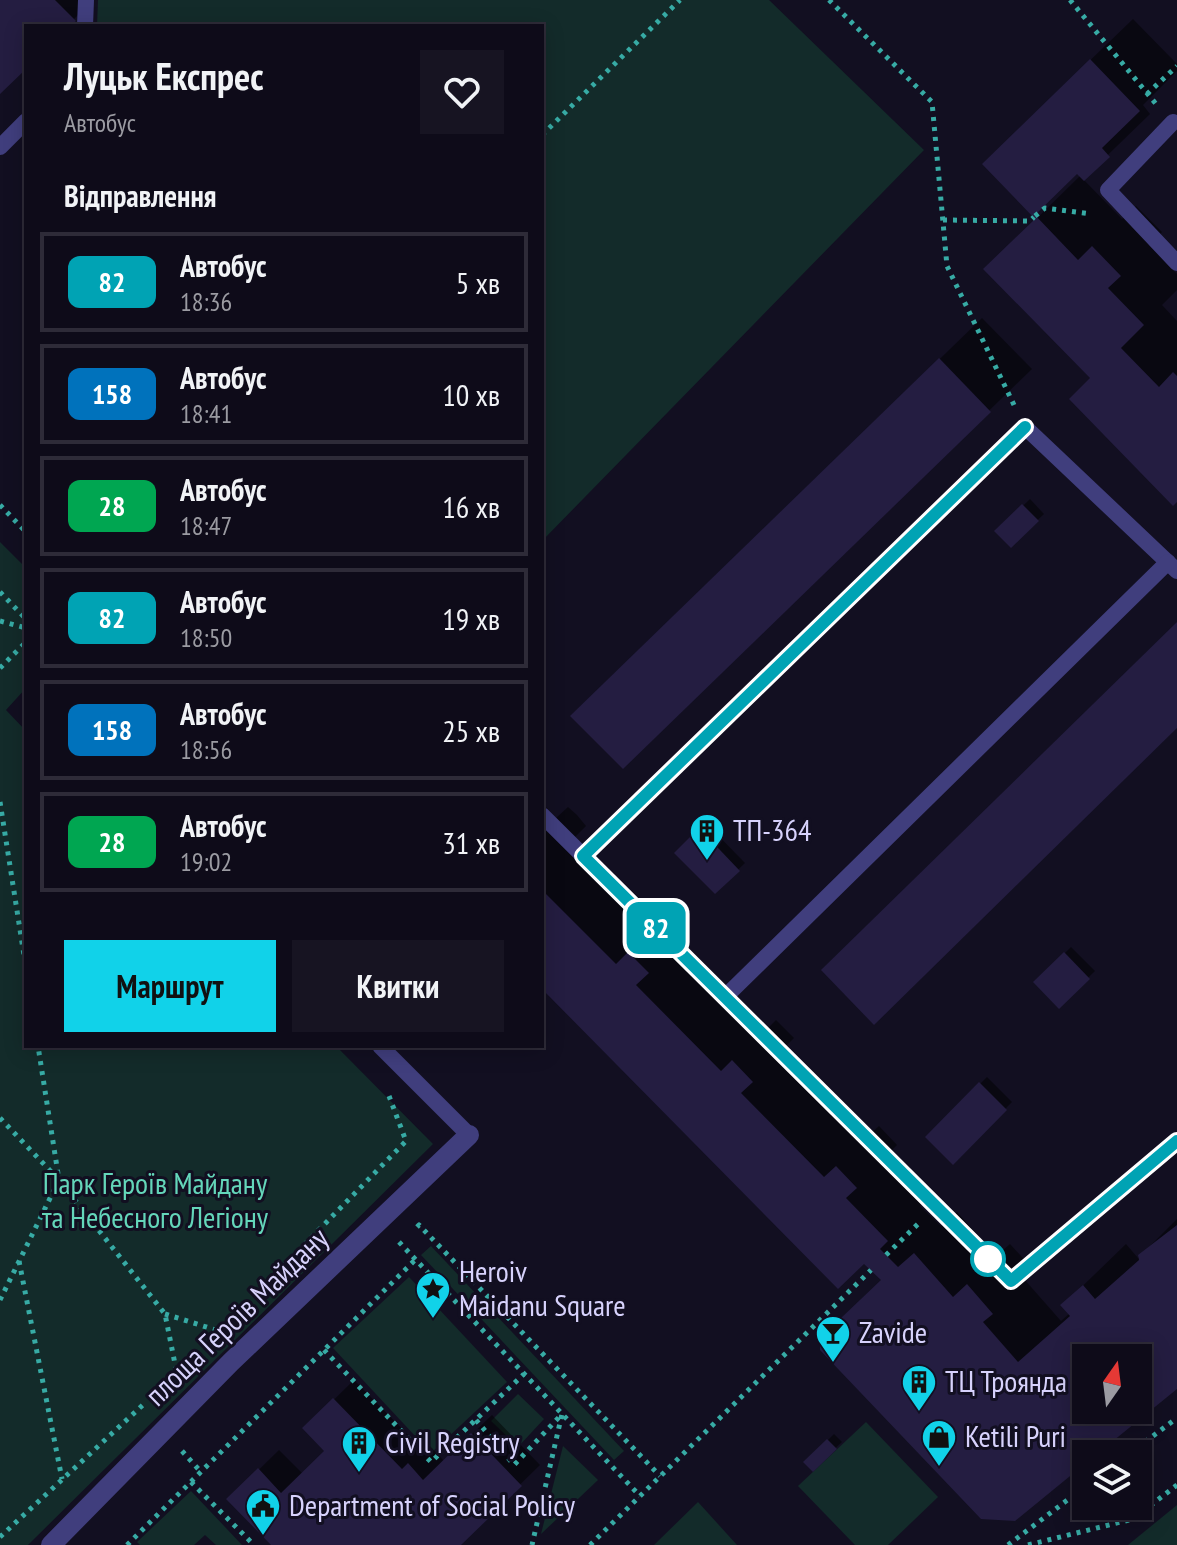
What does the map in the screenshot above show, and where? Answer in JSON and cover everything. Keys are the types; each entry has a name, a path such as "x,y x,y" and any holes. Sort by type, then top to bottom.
{"street":[{"name":"площа Героїв Майдану","path":"51,1545 231,1362 469,1135"}],"lane":[{"path":"85,24 86,0"},
{"path":"1173,122 1108,190 1177,263"},
{"path":"0,147 24,123"},
{"path":"583,856 1025,427 1172,566 725,997"},
{"path":"544,817 1011,1281 1177,1141"},
{"path":"382,1048 469,1135"}],"path":[{"path":"544,133 680,0"},
{"path":"829,0 932,102 947,266 1025,427"},
{"path":"1070,0 1147,94 1177,66"},
{"path":"943,220 1030,221 1045,208 1136,220"},
{"path":"0,505 24,530"},
{"path":"0,592 24,617"},
{"path":"0,621 24,627"},
{"path":"0,668 24,644"},
{"path":"0,802 24,955"},
{"path":"0,1300 59,1180 38,1048"},
{"path":"252,1298 406,1141 386,1087"},
{"path":"0,1118 59,1180 165,1314 177,1374"},
{"path":"886,1255 936,1206"},
{"path":"379,1221 640,1496"},
{"path":"399,1243 419,1225 660,1476"},
{"path":"18,1260 62,1480"},
{"path":"130,1544 415,1260"},
{"path":"590,1545 871,1270"},
{"path":"165,1314 219,1331"},
{"path":"208,1342 230,1320"},
{"path":"324,1350 431,1462 524,1374"},
{"path":"165,1384 187,1363"},
{"path":"0,1537 153,1395"},
{"path":"476,1420 514,1465 562,1414"},
{"path":"532,1545 562,1414"},
{"path":"1148,1440 1177,1418"},
{"path":"191,1482 254,1545"},
{"path":"1028,1545 1133,1519 1177,1485"},
{"path":"1008,1545 1072,1497"}],"green space":[{"path":"98,0 769,0 924,150 544,539 544,24 97,24"},
{"name":"Парк Героїв Майдану та Небесного Легіону","path":"0,542 24,566 24,690 6,710 24,729 24,1048 338,1048 433,1144 28,1545 0,1545"},
{"path":"431,1246 624,1451 614,1460 421,1255"},
{"path":"409,1277 507,1382 431,1453 333,1348"},
{"path":"518,1394 544,1419 518,1447 491,1421"},
{"path":"866,1422 938,1497 888,1545 855,1545 798,1486"},
{"path":"563,1446 598,1480 541,1534"},
{"path":"191,1491 242,1545 216,1545 205,1535 194,1545 140,1545 137,1542"},
{"path":"698,1502 737,1545 654,1545"},
{"path":"1177,1505 1177,1545 1128,1545"}],"building":[{"path":"0,0 55,0 76,21 72,24 24,24 24,71 0,94"},
{"path":"1090,59 1140,111 1102,148 1110,157 1084,181 1077,174 1035,215 1078,260 1092,246 1121,276 1108,288 1144,325 1121,348 1159,387 1173,372 1177,376 1177,502 1173,506 1069,399 1090,378 983,269 1035,219 982,164"},
{"path":"939,358 991,412 623,769 570,716"},
{"path":"1022,504 1039,521 1011,548 994,531"},
{"path":"1177,622 1177,728 874,1025 821,970"},
{"name":"ТП-364","path":"699,828 740,871 715,894 674,853"},
{"path":"544,892 616,964 628,952 649,973 636,985 721,1071 732,1060 753,1082 741,1093 824,1177 836,1166 857,1188 846,1198 888,1241 880,1249 898,1267 914,1253 953,1297 967,1284 993,1314 983,1322 1018,1362 1070,1316 1060,1305 1083,1285 1095,1299 1139,1260 1138,1255 1177,1225 1177,1389 1152,1409 1152,1344 1072,1344 1072,1424 1134,1424 1114,1440 1072,1440 1072,1474 1015,1521 981,1519 820,1350 820,1338 881,1280 864,1264 838,1289 544,991"},
{"path":"1064,952 1090,979 1059,1009 1033,982"},
{"path":"979,1082 1007,1110 953,1165 925,1137"},
{"name":"Civil Registry","path":"333,1398 402,1469 408,1463 423,1480 471,1433 522,1486 461,1545 271,1545 226,1499 258,1468 281,1493 324,1451 302,1428"},
{"path":"827,1439 837,1449 813,1472 803,1462"}],"bus line":[{"name":"82","path":"1025,427 583,856 1011,1281 1177,1141"}],"place":[{"name":"ТП-364","path":"707,862"},
{"name":"Heroiv Maidanu Square","path":"433,1320"},
{"name":"Zavide","path":"833,1364"},
{"name":"ТЦ Троянда","path":"919,1413"},
{"name":"Ketili Puri","path":"939,1468"},
{"name":"Civil Registry","path":"359,1474"},
{"name":"Department of Social Policy","path":"263,1537"}]}
